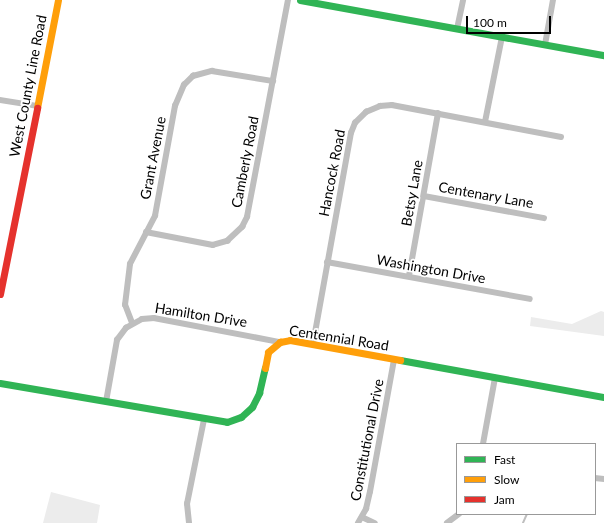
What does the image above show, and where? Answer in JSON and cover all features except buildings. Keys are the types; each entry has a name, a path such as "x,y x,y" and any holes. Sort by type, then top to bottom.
{"street":[{"name":"West County Line Road","path":"0,294 58,0"},
{"name":"Camberly Road","path":"146,232 213,245 227,240 242,227 247,217 288,0"},
{"path":"300,0 604,55"},
{"path":"458,29 463,0"},
{"path":"545,45 553,0"},
{"path":"485,122 502,37"},
{"name":"Grant Avenue","path":"132,324 125,305 125,290 132,259 155,216 175,106 184,85 193,76 212,70 273,81"},
{"path":"0,100 37,106"},
{"name":"Hancock Road","path":"312,344 351,133 355,123 369,110 384,105 485,122 561,137"},
{"name":"Betsy Lane","path":"409,276 438,114"},
{"name":"Centenary Lane","path":"424,196 544,218"},
{"name":"Washington Drive","path":"327,262 530,299"},
{"name":"Hamilton Drive","path":"132,324 154,318 280,342"},
{"path":"106,402 117,340 132,324"},
{"name":"Centennial Road","path":"0,383 204,420 227,422 247,412 259,393 268,352 280,342 290,340 604,397"},
{"name":"Constitutional Drive","path":"358,523 362,517 370,492 394,360"},
{"path":"484,443 495,378"},
{"path":"189,523 187,504 204,420"},
{"path":"447,523 458,515"},
{"path":"362,517 375,523"}],"shaded area":[{"path":"601,311 604,312 604,336 530,326 531,317 572,324"},
{"path":"51,492 100,505 97,523 43,523"}],"waterway":[{"path":"523,523 527,515"}],"traffic: fast":[{"path":"300,0 604,55"},
{"path":"400,360 604,397"},
{"path":"0,383 227,422 241,417 252,407 259,393 265,368"}],"traffic: slow":[{"path":"37,108 58,0"},
{"path":"265,368 268,352 280,342 290,340 400,360"}],"traffic: jam":[{"path":"0,294 37,108"}]}
